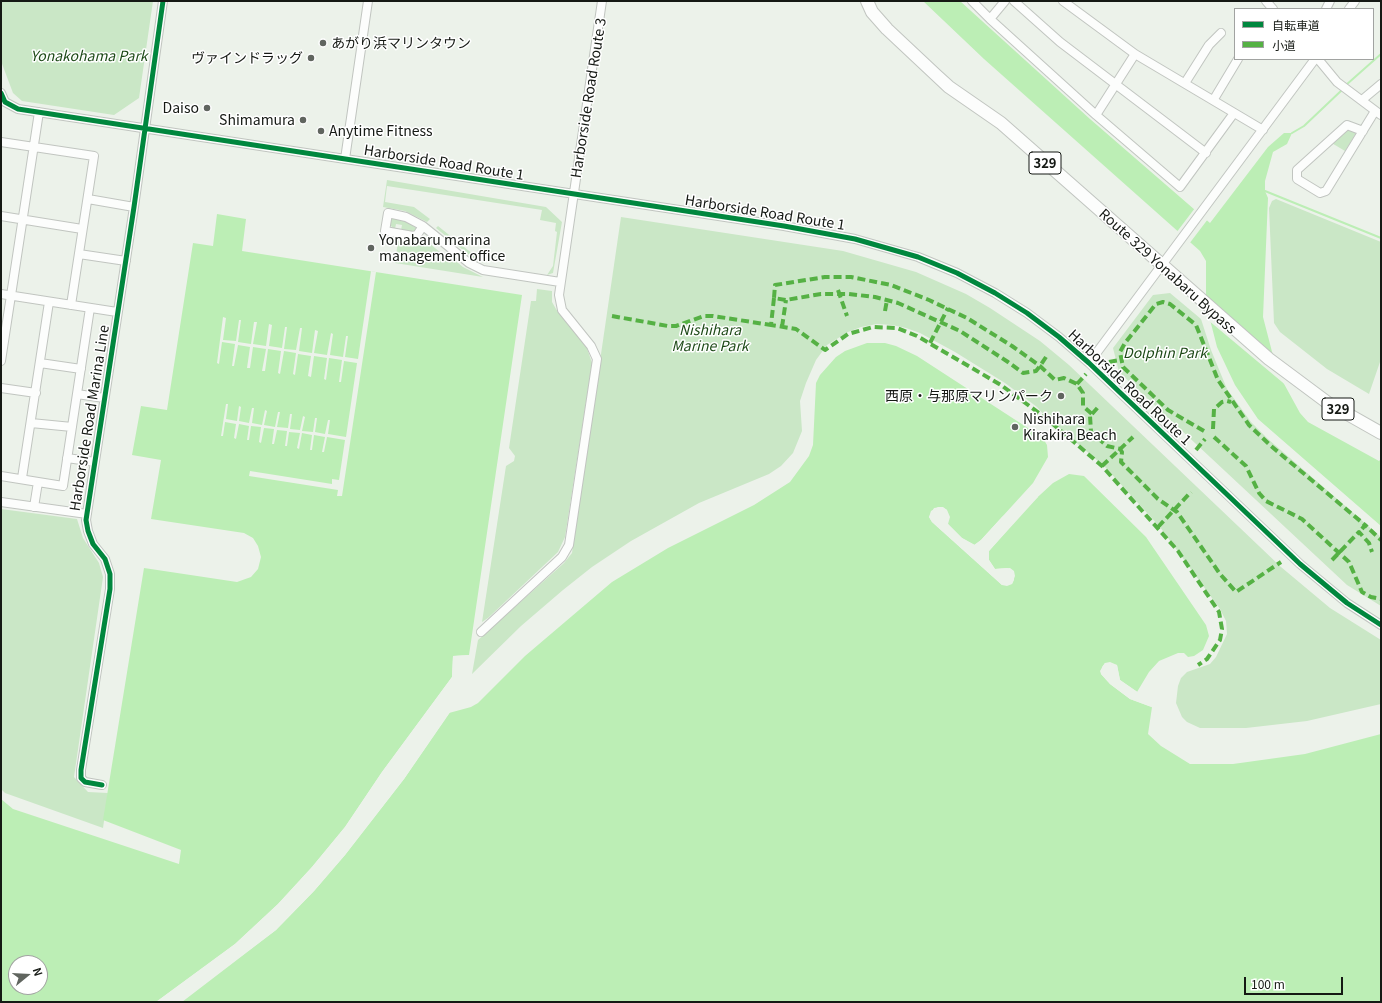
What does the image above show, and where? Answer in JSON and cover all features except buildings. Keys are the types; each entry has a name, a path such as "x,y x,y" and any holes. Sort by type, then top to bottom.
{"highway":[{"name":"Route 329 Yonabaru Bypass","path":"867,1 872,12 903,45 949,87 1001,123 1192,293 1297,381 1345,414 1381,433"}],"street":[{"path":"144,129 162,1"},
{"path":"345,159 368,1"},
{"name":"Harborside Road Route 3","path":"482,632 562,557 569,545 597,359 592,346 562,310 559,294 602,1"},
{"path":"972,1 1096,115 1180,187 1234,113"},
{"path":"990,19 1005,1"},
{"path":"1014,1 1060,42 1206,153"},
{"path":"1063,1 1135,54 1263,130"},
{"path":"1185,83 1209,45 1221,33"},
{"path":"1096,115 1135,54"},
{"path":"1214,100 1237,60"},
{"path":"1089,363 1316,60"},
{"path":"1318,60 1337,82 1378,113 1363,131 1326,191 1320,193 1297,179 1297,170 1347,125 1363,131"},
{"path":"1362,100 1381,84"},
{"path":"1,93 3,103"},
{"name":"Harborside Road Route 1","path":"3,103 18,109 144,129 830,234 900,251 956,273 996,293 1043,325 1089,363 1300,564 1347,603 1381,625"},
{"path":"1,361 21,219 39,112"},
{"name":"Harborside Road Marina Line","path":"102,785 85,782 81,778 81,770 110,589 110,574 105,559 93,544 88,531 87,514 134,207 144,129"},
{"path":"1,142 94,156 71,305"},
{"path":"88,200 134,207"},
{"path":"423,226 417,235 413,236 385,231 388,213 406,217 423,226 469,263 483,270 560,282"},
{"path":"1,216 82,229"},
{"path":"79,254 126,261"},
{"path":"1,294 117,312"},
{"path":"22,478 49,302"},
{"path":"1,476 22,478 63,486 90,308"},
{"path":"40,363 81,369"},
{"path":"1,388 36,393"},
{"path":"77,394 104,398"},
{"path":"31,423 72,426"},
{"path":"67,458 94,462"},
{"path":"34,507 38,482"},
{"path":"1,502 87,514"}],"green space":[{"name":"Yonakohama Park","path":"1,1 153,1 139,98 114,115 22,101 13,93 1,61"},
{"path":"1349,127 1356,133 1345,151 1330,142"},
{"path":"387,180 546,207 562,222 553,273 547,275 553,266 557,232 555,231 556,223 540,220 542,210 387,186 385,202 414,207 430,219 427,222 405,211 383,207"},
{"path":"1276,199 1381,242 1381,359 1369,394 1327,369 1280,332 1274,323 1269,208 1272,201"},
{"name":"Nishihara Marine Park","path":"621,217 843,251 916,272 966,294 990,308 1040,341 1069,365 1281,567 1330,608 1381,640 1381,704 1307,721 1246,728 1200,728 1187,722 1182,717 1176,703 1178,686 1181,678 1187,672 1210,664 1216,657 1227,634 1226,621 1220,609 1160,527 1105,467 1046,417 1037,407 1005,383 955,352 920,333 892,325 877,324 861,327 848,332 827,345 816,360 800,401 802,431 793,453 781,466 769,474 699,503 631,541 592,567 521,626 472,674 478,640 564,563 572,553"},
{"path":"392,218 404,220 416,228 416,230 412,232 401,230 402,225 396,224 395,229 393,228 389,224"},
{"path":"438,226 488,265 473,258 436,228"},
{"path":"425,240 446,257 452,258 463,267 483,277 395,263 398,241 412,243"},
{"path":"537,289 552,291 552,302 587,348 592,363 565,537 558,552 482,622 506,466 514,461 515,456 509,448 531,301 536,301"},
{"name":"Dolphin Park","path":"1170,293 1201,319 1211,350 1227,389 1251,422 1268,439 1381,537 1381,606 1347,585 1119,372 1113,348 1153,295"},
{"path":"1,509 77,519 83,538 99,563 103,577 74,777 88,792 108,793 103,828 5,793 1,789"}],"shaded area":[{"path":"923,1 960,1 1090,119 1210,223 1268,147 1284,133 1292,133 1287,144 1273,152 1265,181 1265,191 1268,198 1263,317 1277,371 1300,413 1308,422 1379,461 1381,459 1381,526 1258,419 1235,385 1217,347 1206,304 1206,261 1200,251 984,59"},
{"path":"217,214 246,219 242,251 522,295 469,655 453,656 452,677 382,772 345,827 312,867 278,904 235,944 156,1002 1,1002 1,799 13,809 179,864 181,850 103,820 144,568 237,582 251,577 258,569 261,557 258,546 253,538 244,533 151,519 161,460 132,455 141,406 167,410 193,243 213,246"},
{"path":"867,343 885,343 896,346 917,356 1034,432 1044,440 1047,445 1048,457 1033,483 975,545 962,538 948,524 947,510 943,507 938,507 931,511 929,517 932,522 1002,585 1012,584 1015,576 1014,571 1010,568 995,569 989,560 989,551 1028,506 1053,483 1069,474 1084,476 1146,537 1206,625 1209,636 1203,650 1194,656 1188,657 1184,653 1178,653 1159,661 1149,672 1137,692 1120,680 1117,665 1105,663 1102,667 1101,674 1110,684 1130,699 1152,707 1148,734 1161,746 1190,764 1233,764 1305,754 1381,734 1381,1002 182,1002 276,930 314,891 345,855 404,779 449,713 471,707 478,703 525,656 612,582 668,548 754,505 790,482 809,456 813,445 816,383 820,375 836,357 845,351"}],"pier":[{"path":"1195,208 1208,219 1189,244 1176,233"},
{"path":"371,271 376,272 342,496 337,496 338,490 249,476 250,471 332,484 332,479 339,480 345,440 327,437 324,452 322,452 325,437 314,435 312,450 310,450 312,435 302,433 299,449 297,448 300,433 289,432 287,446 285,446 287,431 277,430 274,444 272,444 274,429 264,428 261,443 259,442 261,427 251,426 249,440 247,440 249,426 239,424 236,439 234,438 236,424 225,422 223,436 221,436 226,404 228,404 226,419 237,421 239,406 241,407 239,421 249,423 252,408 254,408 252,423 262,425 265,410 267,411 264,425 275,427 278,412 280,412 277,427 288,428 290,414 292,414 290,429 300,430 303,416 305,417 302,431 313,432 315,418 317,418 315,432 325,434 328,420 330,420 328,434 346,437 357,363 344,361 341,382 339,382 342,360 329,358 326,380 324,379 327,358 314,356 311,377 308,376 311,356 298,354 295,375 293,374 296,353 284,351 280,374 278,373 281,351 268,349 265,371 262,371 266,349 253,347 250,368 247,368 250,347 238,345 234,366 232,366 235,344 222,342 219,364 217,363 223,317 226,318 223,340 236,341 239,320 241,320 238,342 251,344 254,322 257,322 253,344 266,346 269,324 272,325 269,346 282,348 285,327 287,327 284,349 296,350 300,328 302,328 299,351 312,353 315,330 318,331 314,353 327,355 331,333 333,334 330,355 343,357 346,336 348,336 345,357 358,359"},
{"path":"1204,304 1279,370 1288,387 1208,320"},
{"path":"1035,497 1038,497 989,551 989,560 995,569 1007,568 1013,571 1014,580 1012,584 1007,586 1002,585 932,522 929,517 934,508 942,507 947,510 950,517 948,524 962,538 974,545 1011,510 983,542 975,547 961,540 946,525 946,511 942,509 935,510 931,517 933,521 1003,583 1007,584 1012,580 1012,572 1007,570 994,570 987,561 987,551"},
{"path":"469,655 469,657 455,658 453,678 383,773 347,829 314,869 280,905 237,946 159,1002 156,1002 235,944 278,904 312,867 345,827 382,772 452,677 453,656"},
{"path":"1110,662 1117,665 1120,680 1139,693 1136,694 1118,681 1116,666 1110,664 1106,665 1102,671 1111,683 1131,698 1153,706 1154,708 1130,699 1110,684 1100,671 1105,663"},
{"path":"451,711 404,779 345,855 314,891 276,930 180,1002 274,928 312,889 343,853 402,778 448,712"}],"waterway":[{"path":"1346,85 1381,54"},
{"path":"1292,133 1304,126 1343,89"},
{"path":"1265,191 1381,238"}],"marked path":[{"path":"1046,357 1040,366 1036,371 1023,373 960,331 898,303 875,297 849,294 821,294 786,300 774,298 775,285 825,277 851,277 891,285 929,300 967,318 1012,346 1040,366 1055,380 1064,378 1077,384 1083,393 1083,406 1092,414 1090,416 1091,432 1107,446 1120,449 1122,452 1121,462 1158,499 1177,512 1220,574 1236,592 1281,562"},
{"path":"838,290 847,316"},
{"path":"774,298 771,325 796,329 825,350 848,334 873,327 897,328 917,336 1001,385 1047,419 1102,466 1178,551 1219,612 1222,629 1220,640 1207,659 1198,665"},
{"path":"782,327 786,300"},
{"path":"885,311 887,300"},
{"path":"1204,431 1168,410 1123,367 1120,352 1125,343 1156,304 1163,302 1170,304 1196,325 1218,380 1249,425 1271,446 1365,525"},
{"path":"930,343 948,308"},
{"path":"612,316 668,326 676,326 704,316 771,325"},
{"path":"1109,362 1120,360"},
{"path":"1077,384 1086,374"},
{"path":"1213,429 1214,409 1222,402 1231,402"},
{"path":"1092,414 1100,405"},
{"path":"1102,466 1133,437"},
{"path":"1214,437 1246,466 1259,493 1266,501 1302,519 1349,562 1362,592 1371,597 1381,599"},
{"path":"1196,450 1205,439"},
{"path":"1158,527 1191,492"},
{"path":"1362,529 1365,525 1381,540"},
{"path":"1332,560 1359,532 1369,543 1372,552"}],"cycle path":[{"path":"102,785 85,782 81,778 81,770 110,589 110,574 105,559 93,544 86,520 134,207 163,1"},
{"path":"1,93 5,102 18,109 784,226 855,239 918,257 957,273 995,293 1027,313 1059,337 1089,363 1300,564 1347,603 1381,625"}],"place":[{"name":"あがり浜マリンタウン","path":"323,43"},
{"name":"ヴァインドラッグ","path":"311,58"},
{"name":"Daiso","path":"207,108"},
{"name":"Shimamura","path":"303,120"},
{"name":"Anytime Fitness","path":"321,131"},
{"name":"Yonabaru marina management office","path":"371,248"},
{"name":"西原・与那原マリンパーク","path":"1061,396"},
{"name":"Nishihara Kirakira Beach","path":"1015,427"}]}
